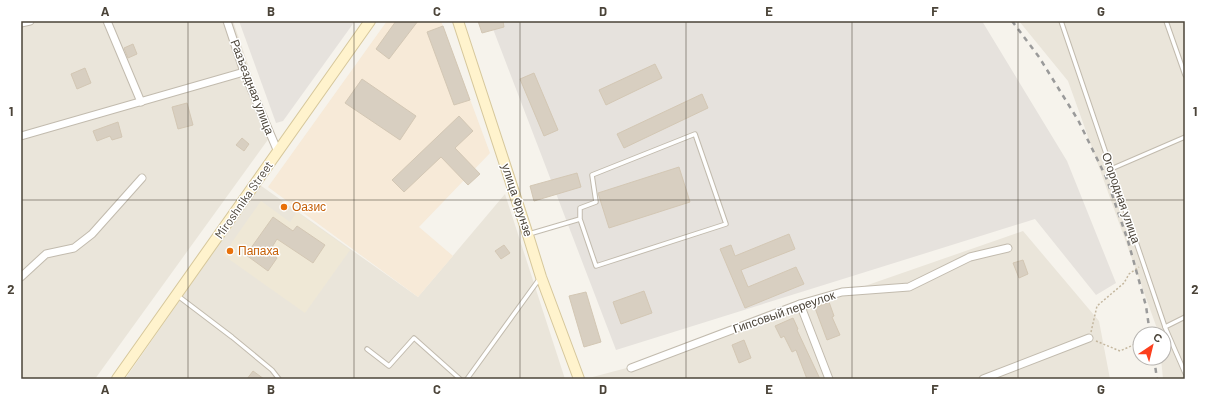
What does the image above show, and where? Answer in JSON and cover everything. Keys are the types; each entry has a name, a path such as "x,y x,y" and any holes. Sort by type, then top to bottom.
{"main road":[{"name":"Miroshnika Street","path":"117,379 370,21"},
{"name":"улица Фрунзе","path":"458,21 528,235 540,277 579,379"}],"street":[{"path":"21,23 30,21"},
{"path":"107,21 141,102"},
{"name":"Разъездная улица","path":"227,21 244,72 278,152"},
{"path":"21,136 244,72"},
{"path":"21,276 46,254 74,248 92,234 142,178"},
{"name":"Гипсовый переулок","path":"631,368 800,304 842,292 909,287 970,257 1008,248"},
{"path":"800,304 829,379"},
{"path":"983,379 1089,338"}],"lane":[{"name":"Огородная улица","path":"1061,21 1165,326"},
{"path":"1166,21 1185,75"},
{"path":"695,134 726,224 596,266 580,219 580,208 596,202 592,175 695,134"},
{"path":"1111,169 1185,137"},
{"path":"528,235 580,219"},
{"path":"466,379 540,277"},
{"path":"177,296 232,337 272,370 279,379"},
{"path":"1167,326 1185,317"},
{"path":"367,349 389,366 414,338 460,379"},
{"name":"Огородная улица","path":"1172,343 1185,373"}],"path":[{"path":"1132,346 1120,351 1089,338 1097,306 1124,283 1129,274 1144,263"}],"shaded area":[{"path":"21,21 233,21 272,134 95,379 21,379"},
{"path":"239,21 355,21 283,121 276,123"},
{"path":"387,21 441,21 490,153 419,227 453,256 418,297 268,187"},
{"path":"490,21 982,21 1067,161 1116,283 1096,295 1035,219 616,350"},
{"path":"1019,21 1185,21 1185,379 1163,379 1162,366 1172,366 1172,326 1156,326 1068,81"},
{"path":"260,185 418,297 505,194 565,379 125,379"},
{"path":"261,201 290,222 297,212 350,250 305,313 223,255"},
{"path":"1023,231 1099,321 1110,379 585,379 638,365"}],"building":[{"path":"396,21 418,21 389,59 376,49"},
{"path":"478,21 503,21 504,27 482,33"},
{"path":"443,26 470,100 454,105 427,32"},
{"path":"133,44 137,54 128,58 124,48"},
{"path":"655,64 662,78 606,105 599,90"},
{"path":"85,68 91,83 77,89 71,74"},
{"path":"534,73 558,130 544,136 520,79"},
{"path":"362,79 416,116 400,140 345,103"},
{"path":"702,94 708,108 624,148 617,134"},
{"path":"187,103 193,125 178,129 172,107"},
{"path":"459,116 473,131 455,148 480,174 468,185 441,157 404,192 392,180"},
{"path":"118,122 122,137 112,140 110,136 97,141 93,131"},
{"path":"242,138 249,144 244,151 236,145"},
{"path":"679,167 690,202 609,228 598,193"},
{"path":"577,173 581,187 534,201 530,186"},
{"path":"273,217 293,231 297,226 325,245 313,263 277,239 269,252 277,258 268,271 246,255"},
{"path":"789,234 795,249 741,270 748,287 796,267 804,284 745,308 720,249 731,245 735,256"},
{"path":"504,245 510,253 501,259 495,251"},
{"path":"1023,260 1028,274 1019,278 1013,263"},
{"path":"644,291 652,313 621,324 613,302"},
{"path":"586,292 601,342 584,347 569,296"},
{"path":"829,302 834,316 832,317 840,335 827,340 815,308"},
{"path":"793,318 820,379 807,379 796,350 792,352 784,336 781,338 775,326"},
{"path":"744,340 751,358 739,363 732,345"},
{"path":"253,371 264,379 247,379"}],"railway":[{"path":"1012,21 1039,57 1078,120 1106,177 1128,241 1146,306 1149,326"},
{"path":"1155,366 1157,379"}],"place":[{"name":"Оазис","path":"284,207"},
{"name":"Папаха","path":"230,251"}]}
